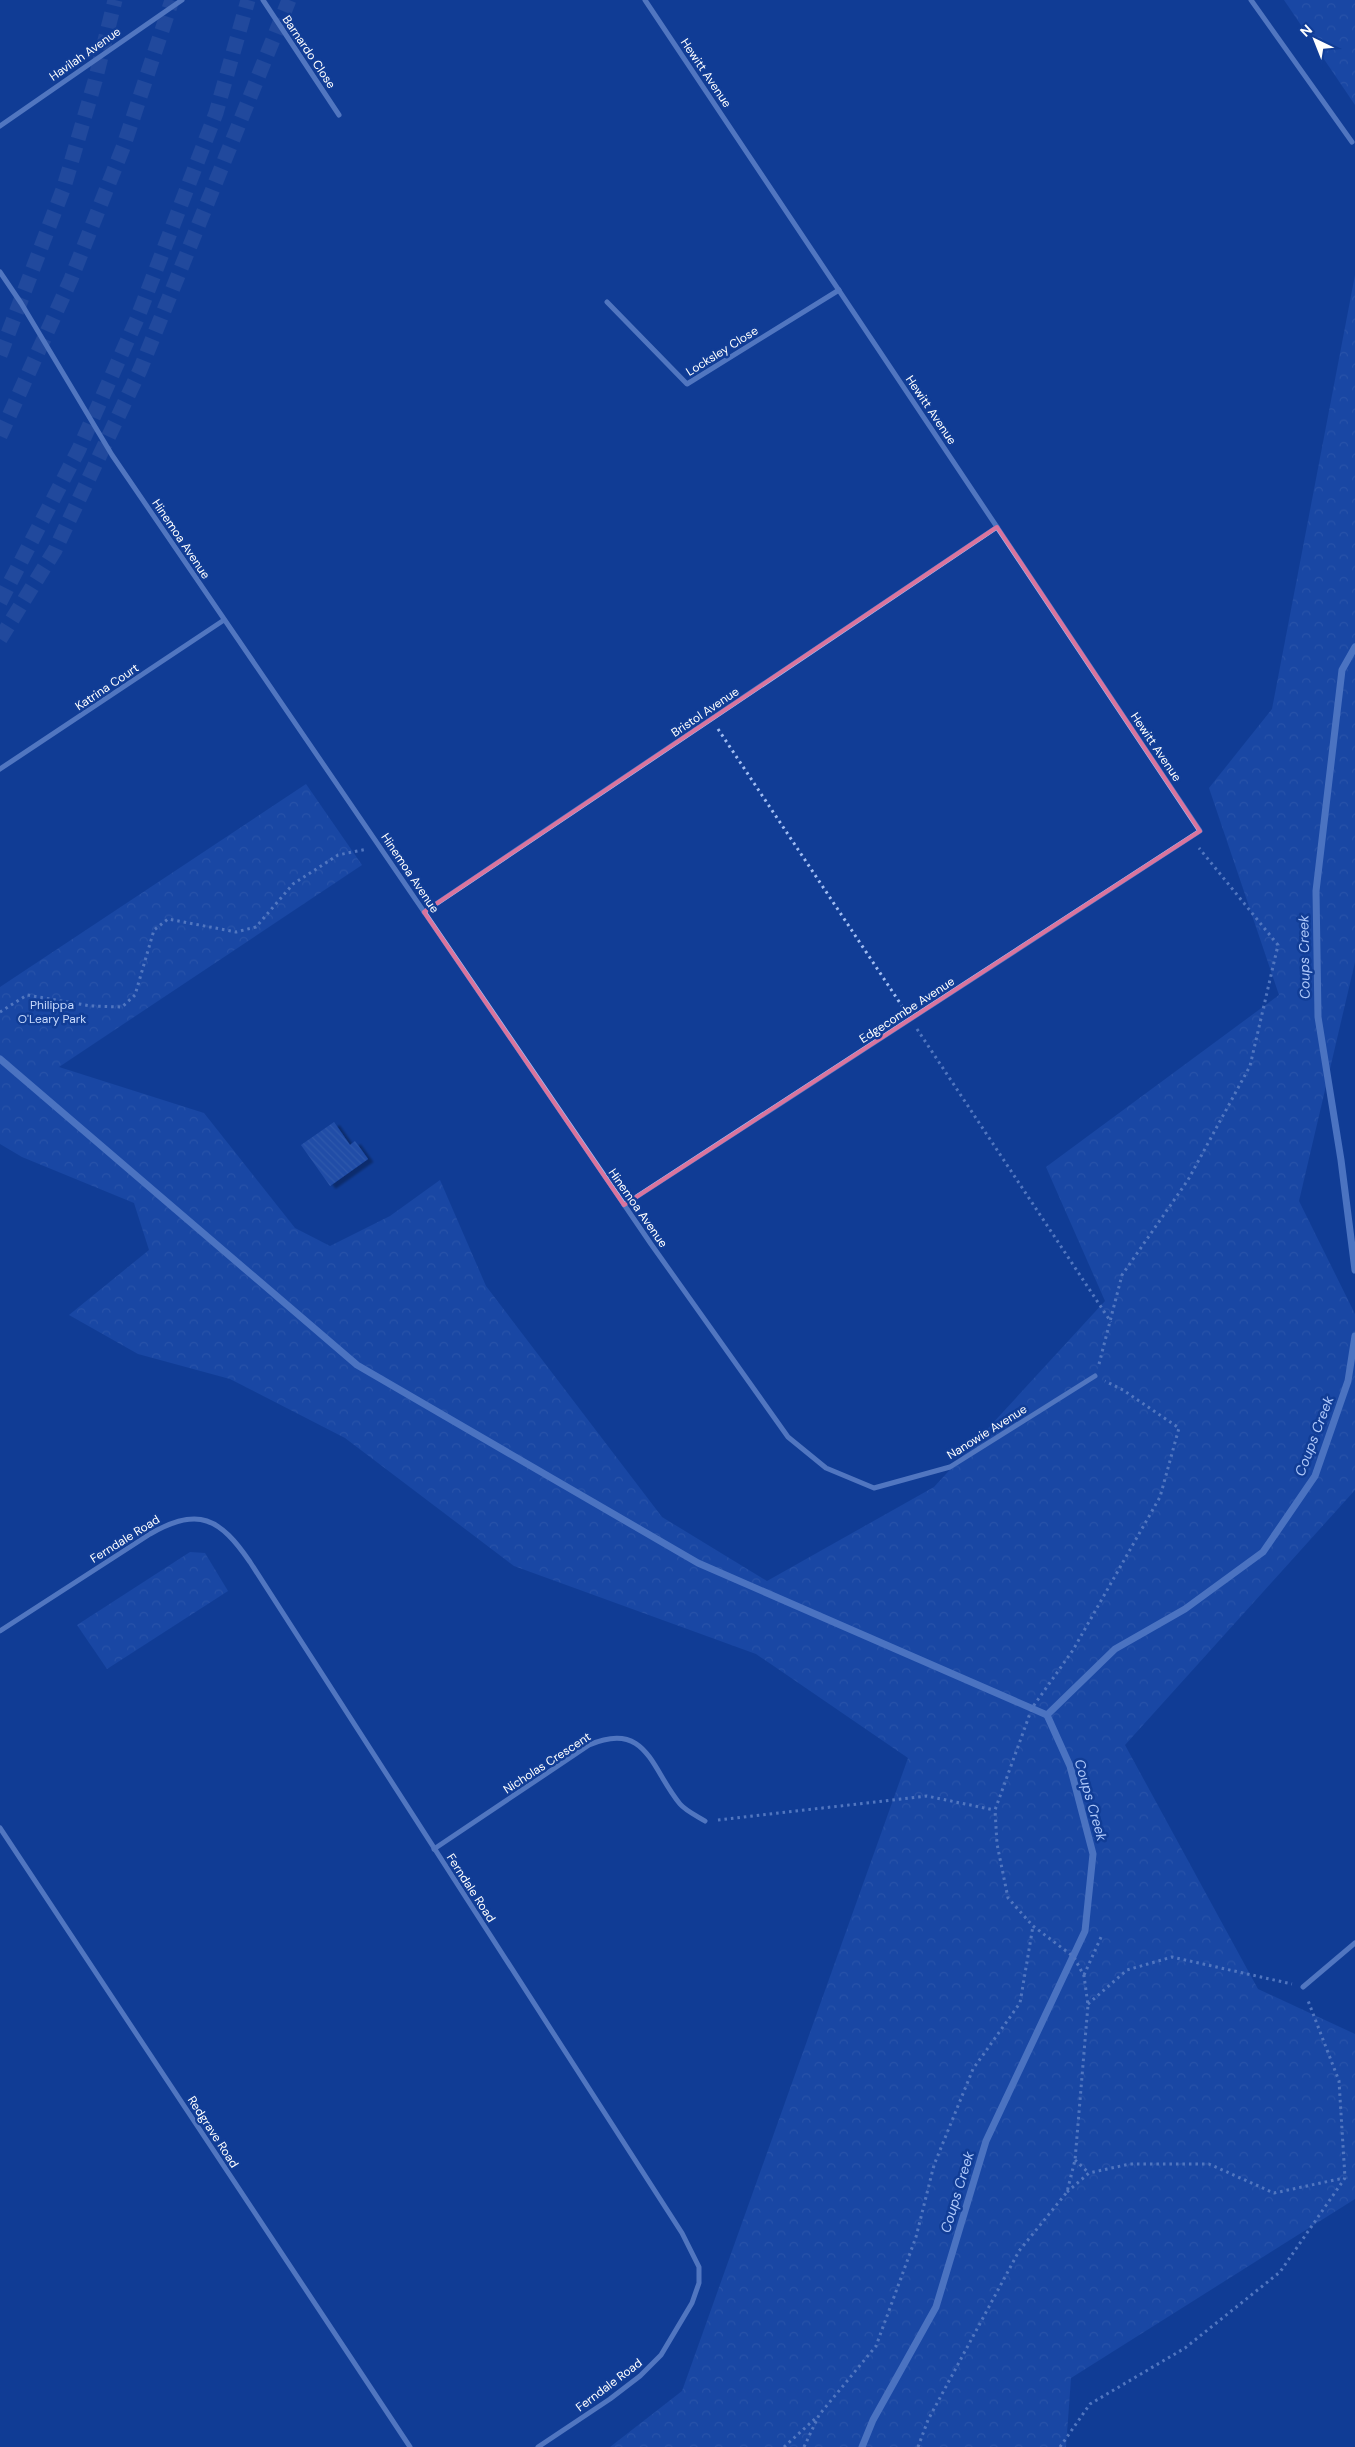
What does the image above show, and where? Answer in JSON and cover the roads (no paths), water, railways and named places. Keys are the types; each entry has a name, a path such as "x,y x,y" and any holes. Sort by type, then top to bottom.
{"street":[{"name":"Havilah Avenue","path":"0,126 182,0"},
{"name":"Barnardo Close","path":"263,0 339,115"},
{"name":"Hewitt Avenue","path":"645,0 1200,831"},
{"path":"1251,0 1352,142"},
{"name":"Hinemoa Avenue","path":"0,272 21,303 112,456 624,1205 788,1437 826,1468"},
{"name":"Locksley Close","path":"607,302 687,384 839,290"},
{"name":"Bristol Avenue","path":"424,912 997,527"},
{"name":"Katrina Court","path":"0,769 224,620"},
{"name":"Edgecombe Avenue","path":"624,1205 1200,831"},
{"name":"Nanowie Avenue","path":"826,1468 874,1488 950,1467 1096,1376"},
{"name":"Ferndale Road","path":"0,1631 169,1523 188,1517 206,1521 223,1530 238,1543 682,2233 699,2267 699,2284 692,2303 661,2355 640,2376 610,2399 538,2447"},
{"name":"Nicholas Crescent","path":"434,1849 589,1745 604,1739 623,1738 637,1743 649,1755 681,1805 705,1822"},
{"name":"Redgrave Road","path":"0,1828 410,2447"},
{"path":"1303,1987 1355,1943"}],"waterway":[{"name":"Coups Creek","path":"1355,647 1342,670 1316,891 1318,1017 1341,1160 1355,1270"},
{"path":"0,1059 357,1365 698,1563 1047,1715"},
{"name":"Coups Creek","path":"862,2447 873,2420 936,2307 986,2141 1085,1931 1093,1854 1070,1766 1047,1715 1115,1649 1185,1609 1263,1552 1315,1476 1348,1381 1355,1336"}],"tunnel":[{"path":"0,355 64,187 95,81 115,0"},
{"path":"0,436 71,279 124,145 172,0"},
{"path":"0,602 79,449 137,319 216,113 248,0"},
{"path":"0,639 55,550 140,370 289,0"}],"park label":[{"name":"Philippa O'Leary Park","path":"52,1012"}]}
